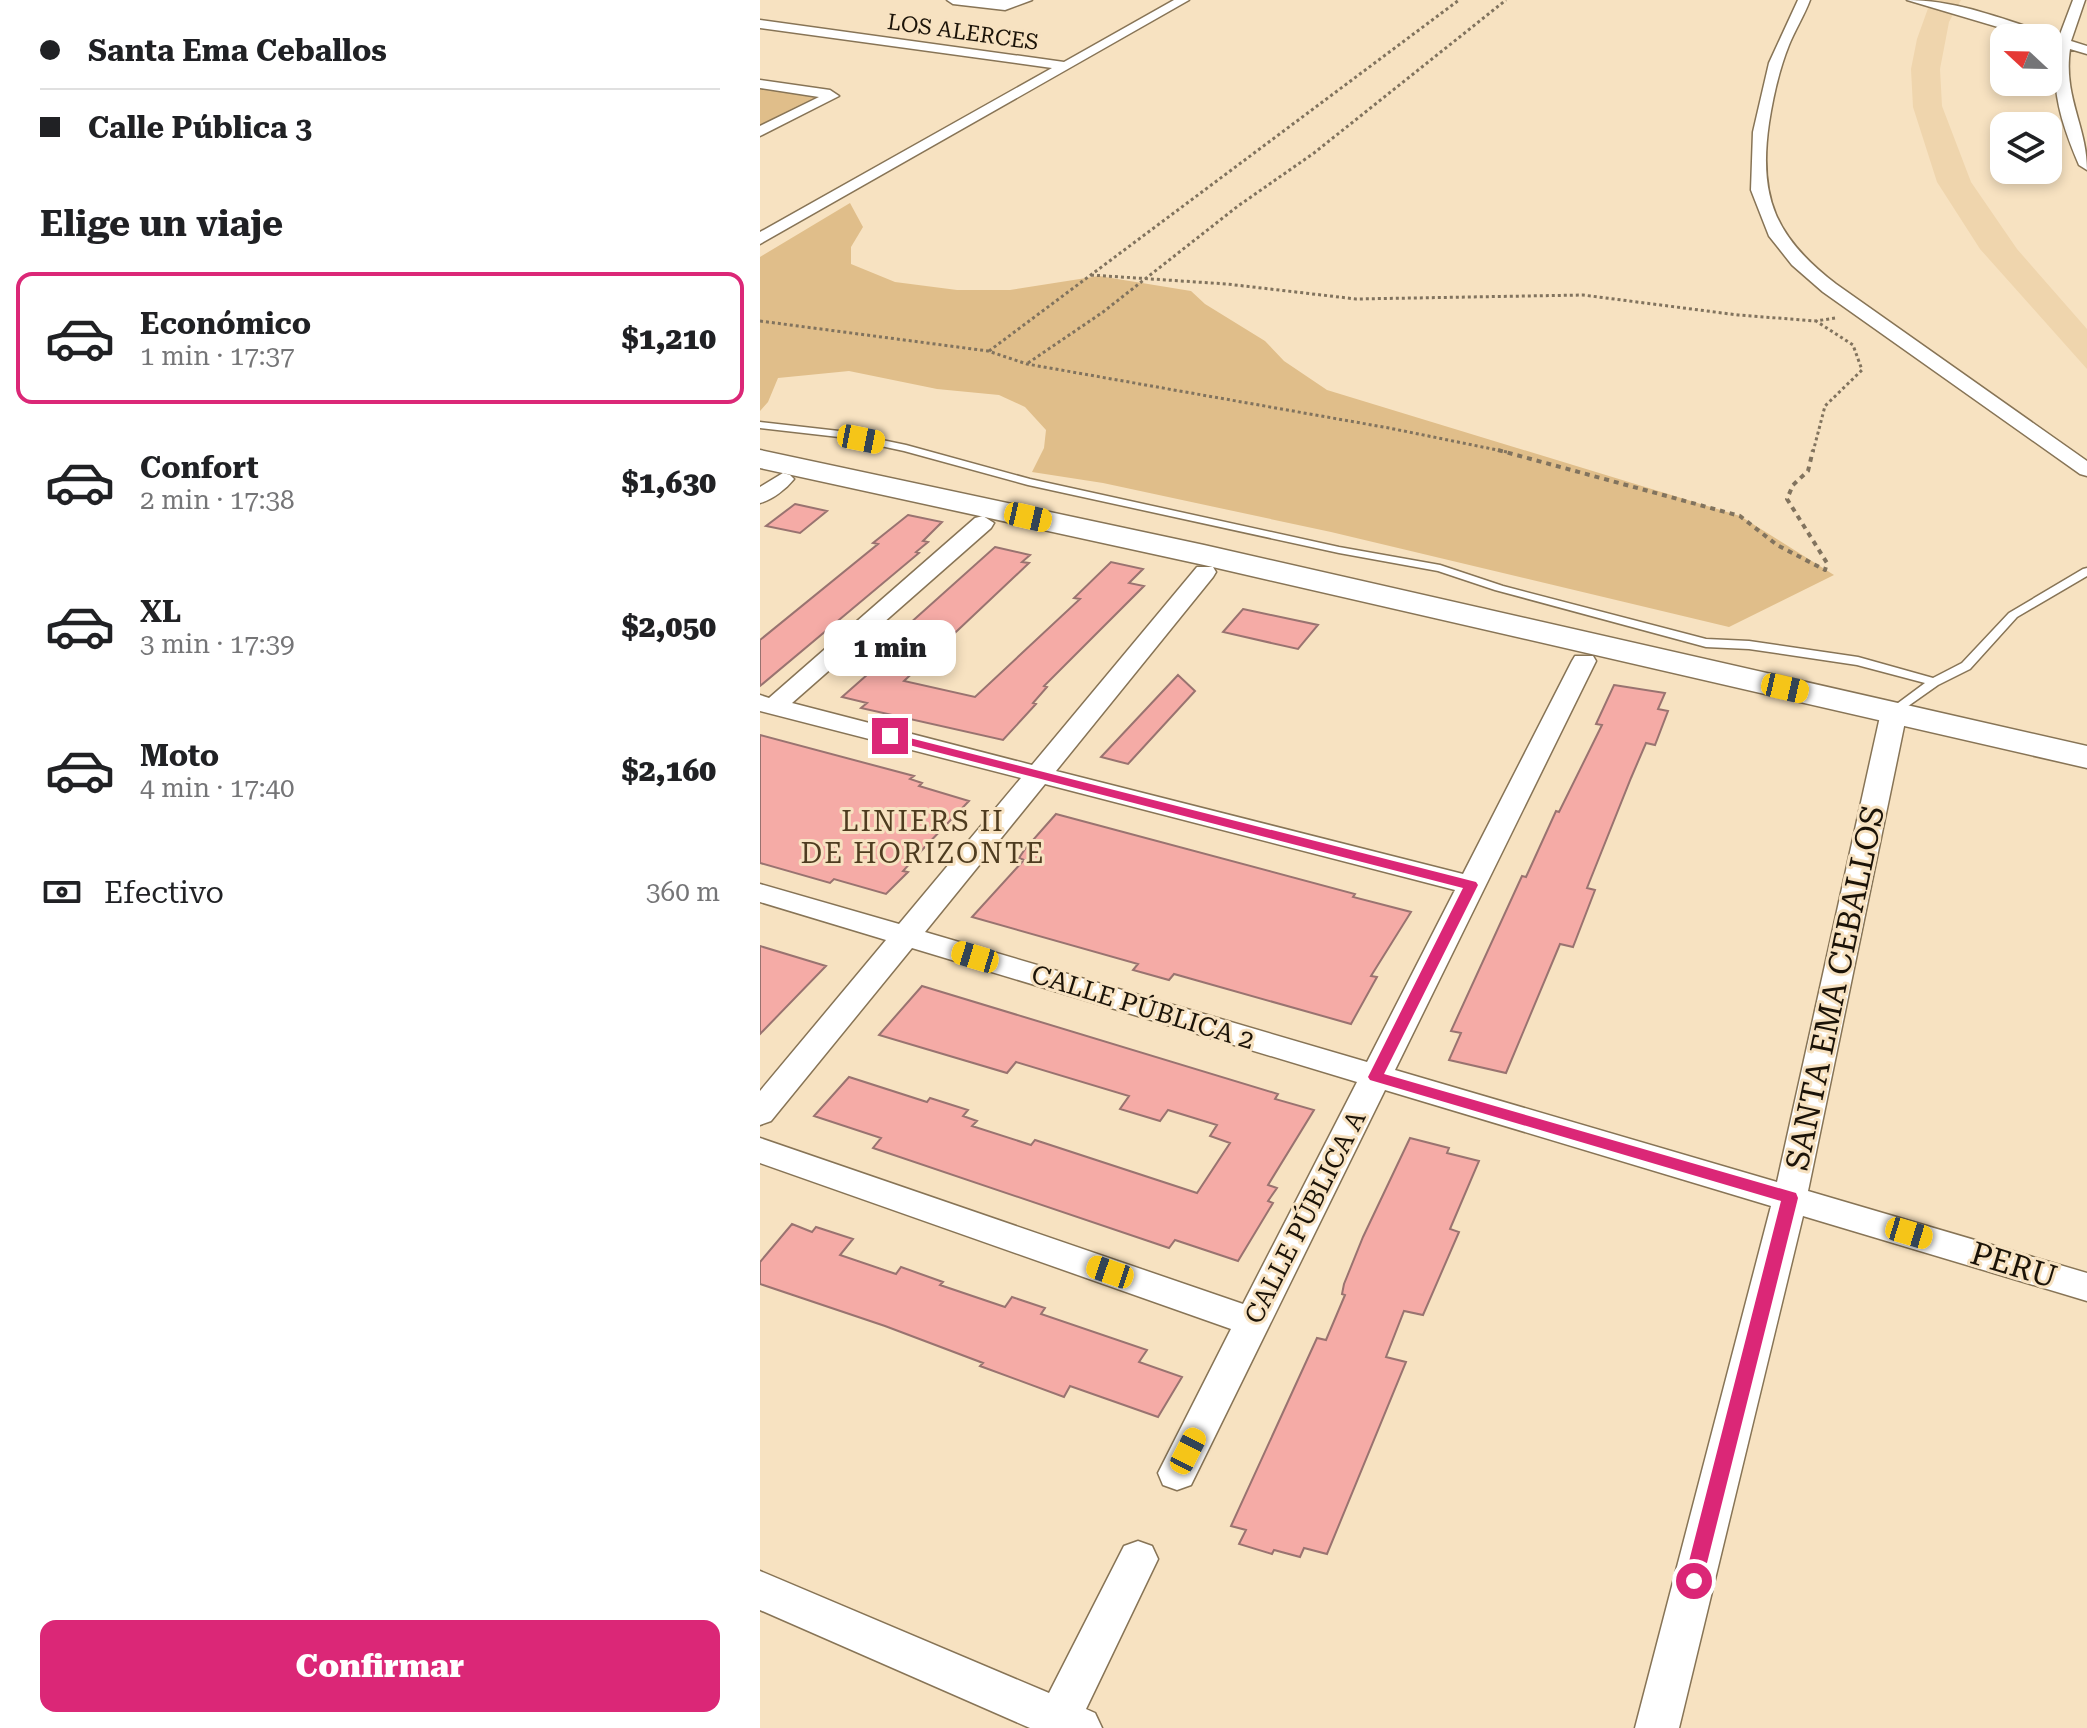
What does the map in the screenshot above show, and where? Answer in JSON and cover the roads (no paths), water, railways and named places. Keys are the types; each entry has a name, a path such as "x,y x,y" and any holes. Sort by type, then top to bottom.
{"street":[{"path":"953,0 1005,6 1026,0"},
{"path":"761,238 1183,0"},
{"path":"1804,0 1779,53 1761,140 1758,178 1761,197 1772,224 1790,253 1864,313 1984,401 2087,470"},
{"path":"1919,1 1966,12 2087,50"},
{"path":"2081,2 2058,61 2059,86 2087,164"},
{"name":"LOS ALERCES","path":"760,24 1066,66"},
{"path":"760,84 832,96 760,132"},
{"path":"760,497 772,469 1189,552 2087,757"},
{"path":"767,705 983,523"},
{"path":"760,1113 1205,572"},
{"name":"CALLE PÚBLICA A","path":"1177,1473 1584,661"},
{"path":"767,705 1471,885"},
{"name":"SANTA EMA CEBALLOS","path":"1657,1728 1790,1198 1894,712"},
{"name":"CALLE PÚBLICA 2","path":"760,893 1526,1121"},
{"name":"PERU","path":"1526,1121 2087,1287"},
{"path":"760,1150 1253,1322"},
{"path":"760,1590 1064,1724 1138,1559"}],"lane":[{"path":"760,425 839,434 906,448 1028,482 1339,550 1440,568 1499,588 1706,643 1749,645 1858,661 1934,682"},
{"path":"1894,712 1934,682 1966,666 2013,615 2087,571"}],"district":[{"name":"LINIERS II DE HORIZONTE","path":"923,837"}]}
